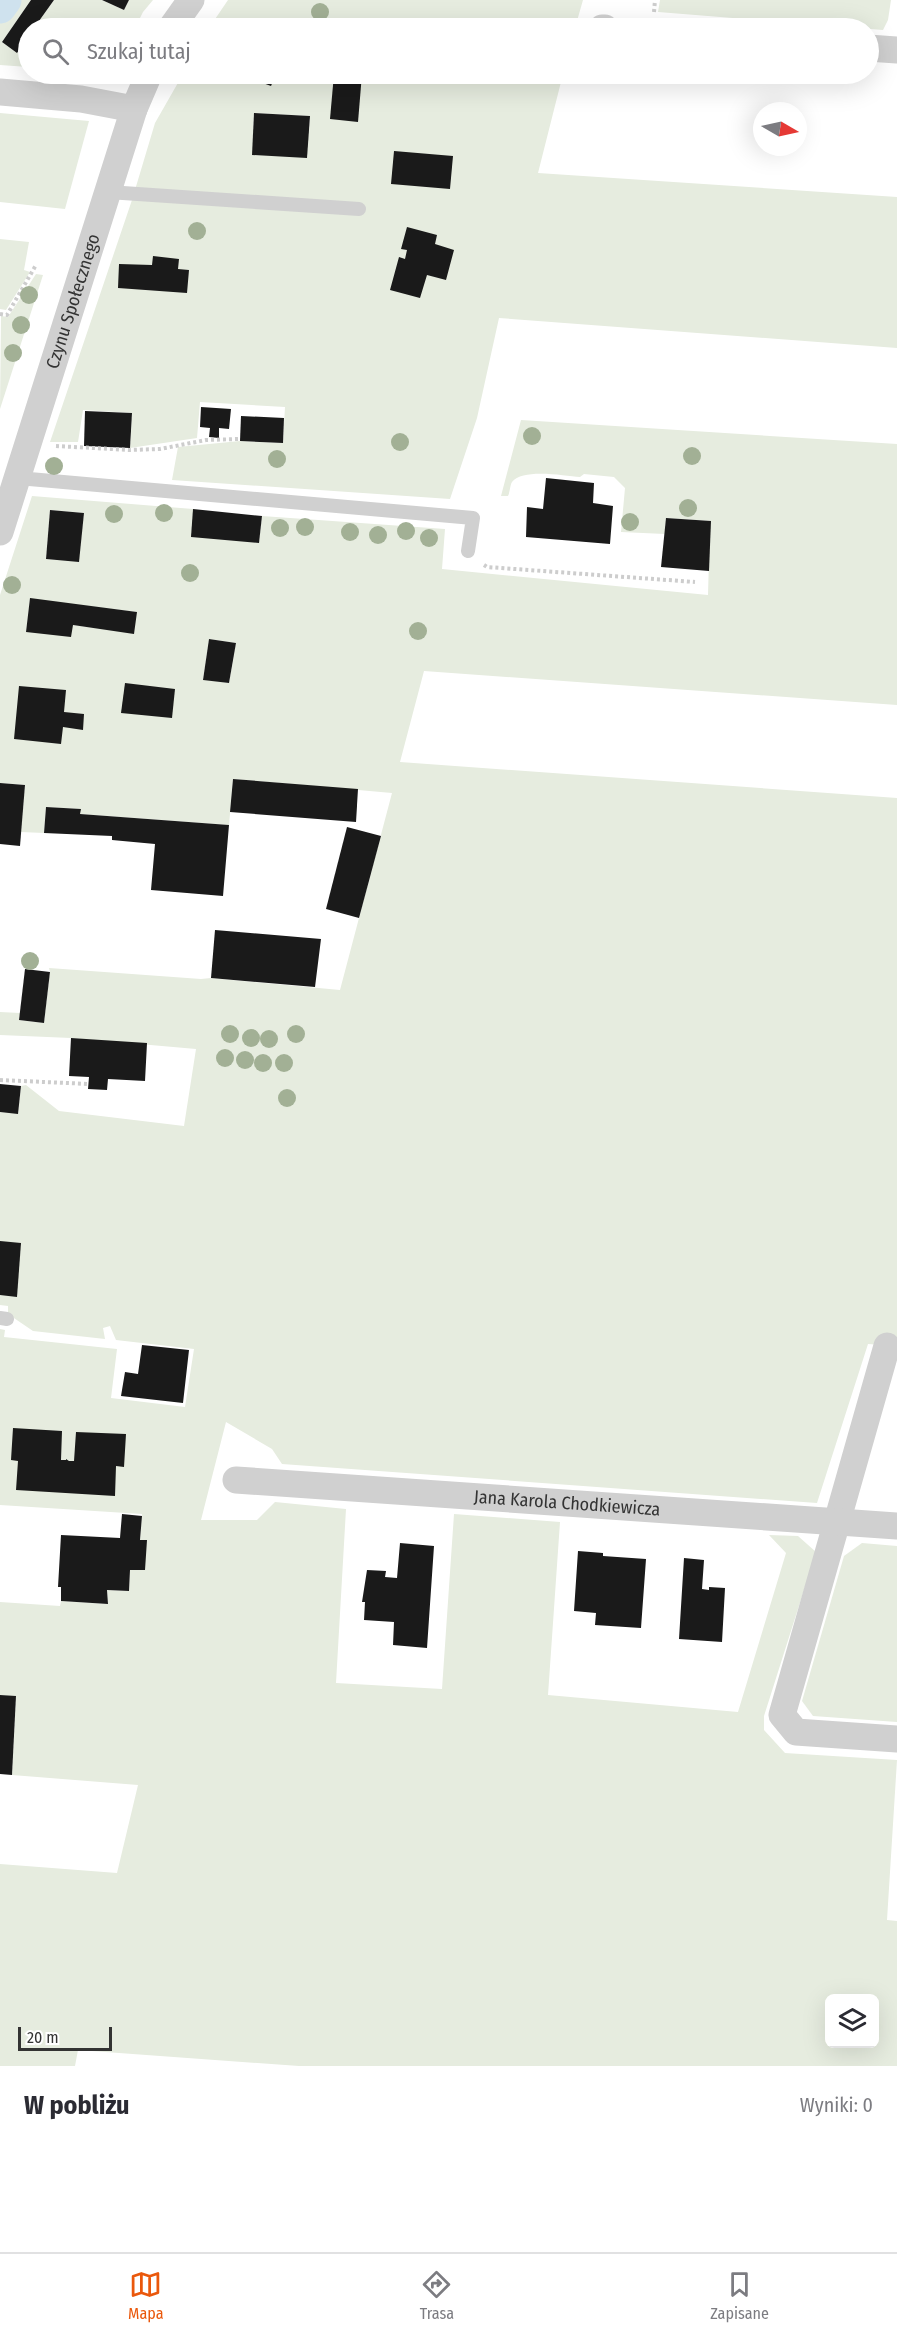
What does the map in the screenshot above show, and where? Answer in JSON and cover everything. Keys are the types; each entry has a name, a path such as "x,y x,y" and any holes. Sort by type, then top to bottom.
{"street":[{"path":"178,18 190,0"},
{"path":"879,49 897,50"},
{"name":"Czynu Społecznego","path":"0,532 134,109 145,84"},
{"path":"0,92 81,99 134,109"},
{"path":"887,1346 835,1522 782,1715 796,1732 897,1739"},
{"name":"Jana Karola Chodkiewicza","path":"236,1480 897,1526"}],"lane":[{"path":"108,192 359,209"},
{"path":"18,478 473,518 468,551"}],"path":[{"path":"654,12 655,0"},
{"path":"0,314 7,315 36,265"},
{"path":"49,446 130,450 160,449 206,440 238,438"},
{"path":"468,551 487,567 694,582"},
{"path":"0,1080 89,1084"}],"shaded area":[{"path":"0,0 31,0 2,42 18,52 18,66 0,65"},
{"path":"54,0 102,0 124,10 129,0 153,0 140,18 41,18"},
{"path":"228,0 583,0 578,18 216,18"},
{"path":"660,0 891,0 888,20 883,30 879,30 879,18 733,18 658,12"},
{"path":"177,84 560,84 538,173 897,197 897,348 499,318 477,418 450,499 172,480 178,447 240,441 283,443 285,407 200,402 197,438 130,448 132,413 83,410 78,442 50,442 132,200 155,123","holes":["254,113 310,116 309,132 253,129"]},
{"path":"0,113 89,121 65,209 0,202"},
{"path":"0,239 29,242 24,270 30,272 6,310 0,309"},
{"path":"36,274 43,275 0,409 1,316 8,317"},
{"path":"521,420 897,444 897,705 424,671 400,762 897,798 897,1346 868,1344 817,1503 282,1464 272,1449 226,1422 201,1520 257,1520 275,1502 346,1509 336,1683 442,1689 454,1514 560,1522 548,1695 738,1712 786,1553 769,1535 798,1536 816,1552 764,1716 764,1730 785,1753 897,1760 887,1920 897,1921 897,2066 299,2066 78,2050 75,2066 0,2066 0,1864 117,1873 138,1785 12,1775 16,1697 0,1695 0,1602 60,1606 61,1601 108,1604 107,1590 129,1591 130,1570 147,1540 140,1540 142,1514 0,1505 0,1329 5,1330 4,1337 117,1349 111,1398 185,1407 194,1349 116,1340 110,1326 103,1328 105,1339 33,1331 8,1314 8,1306 0,1305 0,1112 18,1113 21,1086 26,1085 59,1111 184,1126 196,1049 71,1038 0,1035 0,1012 20,1013 19,1020 44,1023 49,968 211,978 340,990 392,793 233,779 229,825 80,814 80,809 46,807 44,833 21,832 25,785 0,783 0,595 32,496 193,509 259,542 262,516 445,529 442,569 708,595 710,521 666,518 665,534 621,532 625,488 614,477 584,474 580,477 525,475 512,482 508,496 501,496","holes":["50,510 84,513 78,561 46,559","30,599 136,612 134,633 73,625 26,632","209,639 236,643 229,683 203,679"]},
{"path":"862,1543 897,1546 897,1722 813,1716 802,1701 844,1556"}],"building":[{"path":"31,0 54,0 41,18 19,18"},
{"path":"102,0 129,0 124,10"},
{"path":"18,19 17,53 2,42"},
{"path":"333,84 361,84 358,122 330,119"},
{"path":"254,113 310,116 307,158 252,155"},
{"path":"394,151 453,156 450,189 391,184"},
{"path":"407,227 437,235 435,244 454,250 446,280 427,275 420,298 390,290 399,257 405,259 407,250 401,249"},
{"path":"153,256 179,259 178,269 189,270 187,293 118,288 119,264 152,265"},
{"path":"201,407 231,409 229,429 219,428 219,438 209,437 210,428 200,427"},
{"path":"85,411 132,413 130,448 84,446"},
{"path":"241,416 284,418 283,443 240,441"},
{"path":"546,478 594,483 593,503 613,506 610,544 526,537 527,507 543,509"},
{"path":"193,509 262,516 259,543 191,537"},
{"path":"50,510 84,513 79,562 46,559"},
{"path":"666,518 711,521 709,571 661,567"},
{"path":"30,598 137,612 134,634 73,625 71,637 26,632"},
{"path":"209,639 236,643 229,683 203,680"},
{"path":"125,683 175,689 172,718 121,713"},
{"path":"19,686 66,690 64,712 84,714 83,730 63,727 61,744 14,739"},
{"path":"233,779 358,789 356,822 230,812"},
{"path":"0,783 25,785 20,846 0,844"},
{"path":"46,807 81,809 80,814 229,825 223,896 151,890 155,844 112,840 112,836 44,833"},
{"path":"347,827 381,836 359,918 326,909"},
{"path":"215,930 321,939 315,987 211,978"},
{"path":"25,969 50,972 44,1023 19,1020"},
{"path":"71,1038 147,1043 145,1081 108,1079 107,1090 88,1089 89,1077 69,1076"},
{"path":"0,1084 21,1086 18,1114 0,1112"},
{"path":"0,1241 21,1243 17,1297 0,1295"},
{"path":"142,1345 189,1350 183,1403 121,1396 125,1372 138,1374"},
{"path":"13,1428 62,1431 61,1460 69,1461 74,1461 76,1432 126,1434 124,1467 116,1466 115,1496 16,1490 18,1461 11,1460"},
{"path":"122,1514 142,1516 140,1540 147,1540 145,1570 130,1570 129,1591 107,1590 108,1604 61,1601 61,1587 58,1587 61,1535 120,1538"},
{"path":"400,1543 434,1546 427,1648 393,1645 394,1622 364,1620 365,1602 362,1602 367,1570 386,1571 385,1577 397,1578"},
{"path":"578,1551 603,1553 603,1556 646,1559 641,1628 595,1625 596,1613 574,1611"},
{"path":"684,1558 704,1560 702,1589 725,1588 722,1642 679,1639"},
{"path":"0,1695 16,1696 12,1775 0,1774"}],"waterway":[{"path":"0,7 5,0"}]}
